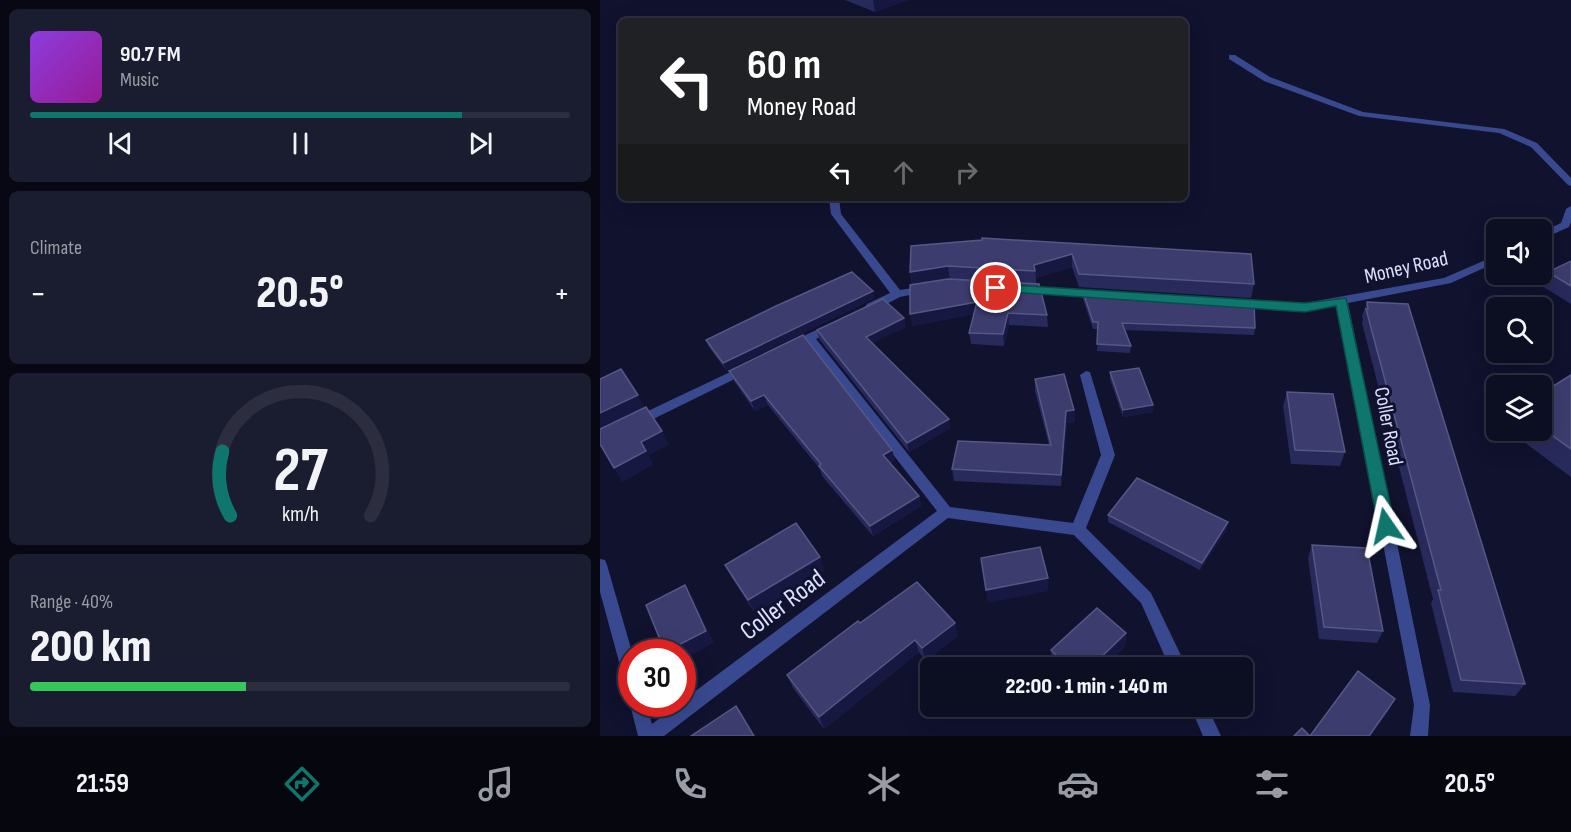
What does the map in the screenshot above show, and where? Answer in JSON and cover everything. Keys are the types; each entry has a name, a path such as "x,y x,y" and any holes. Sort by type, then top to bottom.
{"street":[{"path":"1232,57 1267,79 1362,114 1501,131 1534,145 1571,183"},
{"path":"834,201 836,214 897,294"},
{"path":"1552,231 1565,225 1571,209"},
{"name":"Money Road","path":"1225,303 1305,308 1447,282 1486,263"},
{"path":"858,314 897,294 939,287"},
{"path":"1019,290 1111,296"},
{"name":"Coller Road","path":"1341,301 1422,705 1419,736"},
{"path":"778,353 838,323"},
{"path":"809,338 946,512 1078,530 1146,598 1174,657"},
{"path":"621,429 758,363"},
{"path":"1078,530 1108,455 1086,375"},
{"name":"Coller Road","path":"642,717 648,736 946,512"},
{"path":"600,565 621,639"},
{"path":"1203,717 1212,736"}],"building":[{"path":"982,238 1251,254 1254,284 1079,274 1072,254 1034,265 1035,271 948,266 910,272 911,246 982,240"},
{"path":"1571,261 1571,286 1552,274 1552,270"},
{"path":"852,272 873,291 723,363 706,340 776,306"},
{"path":"948,279 1039,284 1047,315 1008,313 1003,334 969,333 977,302 910,314 910,285"},
{"path":"1083,292 1254,303 1255,328 1122,323 1131,346 1097,344 1098,322 1093,322"},
{"path":"883,299 904,318 866,337 949,419 907,443 817,330"},
{"path":"1367,302 1408,304 1525,684 1461,680 1438,590 1441,590 1366,309 1368,309"},
{"path":"803,335 892,450 883,455 919,496 870,526 819,466 821,464 764,395 751,401 729,371"},
{"path":"1139,368 1153,405 1123,410 1110,372"},
{"path":"621,369 638,395 600,413 600,379"},
{"path":"1064,374 1074,410 1066,411 1061,475 952,469 958,441 1051,445 1035,379"},
{"path":"1571,375 1571,449 1552,435 1552,387"},
{"path":"1287,392 1333,394 1345,452 1295,450"},
{"path":"646,407 662,431 641,442 646,451 614,468 600,444 600,429"},
{"path":"1137,478 1228,522 1202,563 1108,515"},
{"path":"796,523 820,557 748,600 725,565"},
{"path":"1312,545 1367,548 1383,631 1324,627"},
{"path":"1040,547 1048,578 986,590 981,558"},
{"path":"917,582 955,623 922,648 915,640 819,717 787,675 858,621 860,623"},
{"path":"685,585 706,631 690,639 660,639 646,605"},
{"path":"1097,608 1126,633 1101,657 1058,657 1051,650"},
{"path":"1358,671 1395,699 1369,736 1310,736"},
{"path":"736,706 754,736 691,736"},
{"path":"1302,728 1310,736 1294,736"}],"route":[{"path":"996,288 1305,308 1341,301 1386,526"}]}
